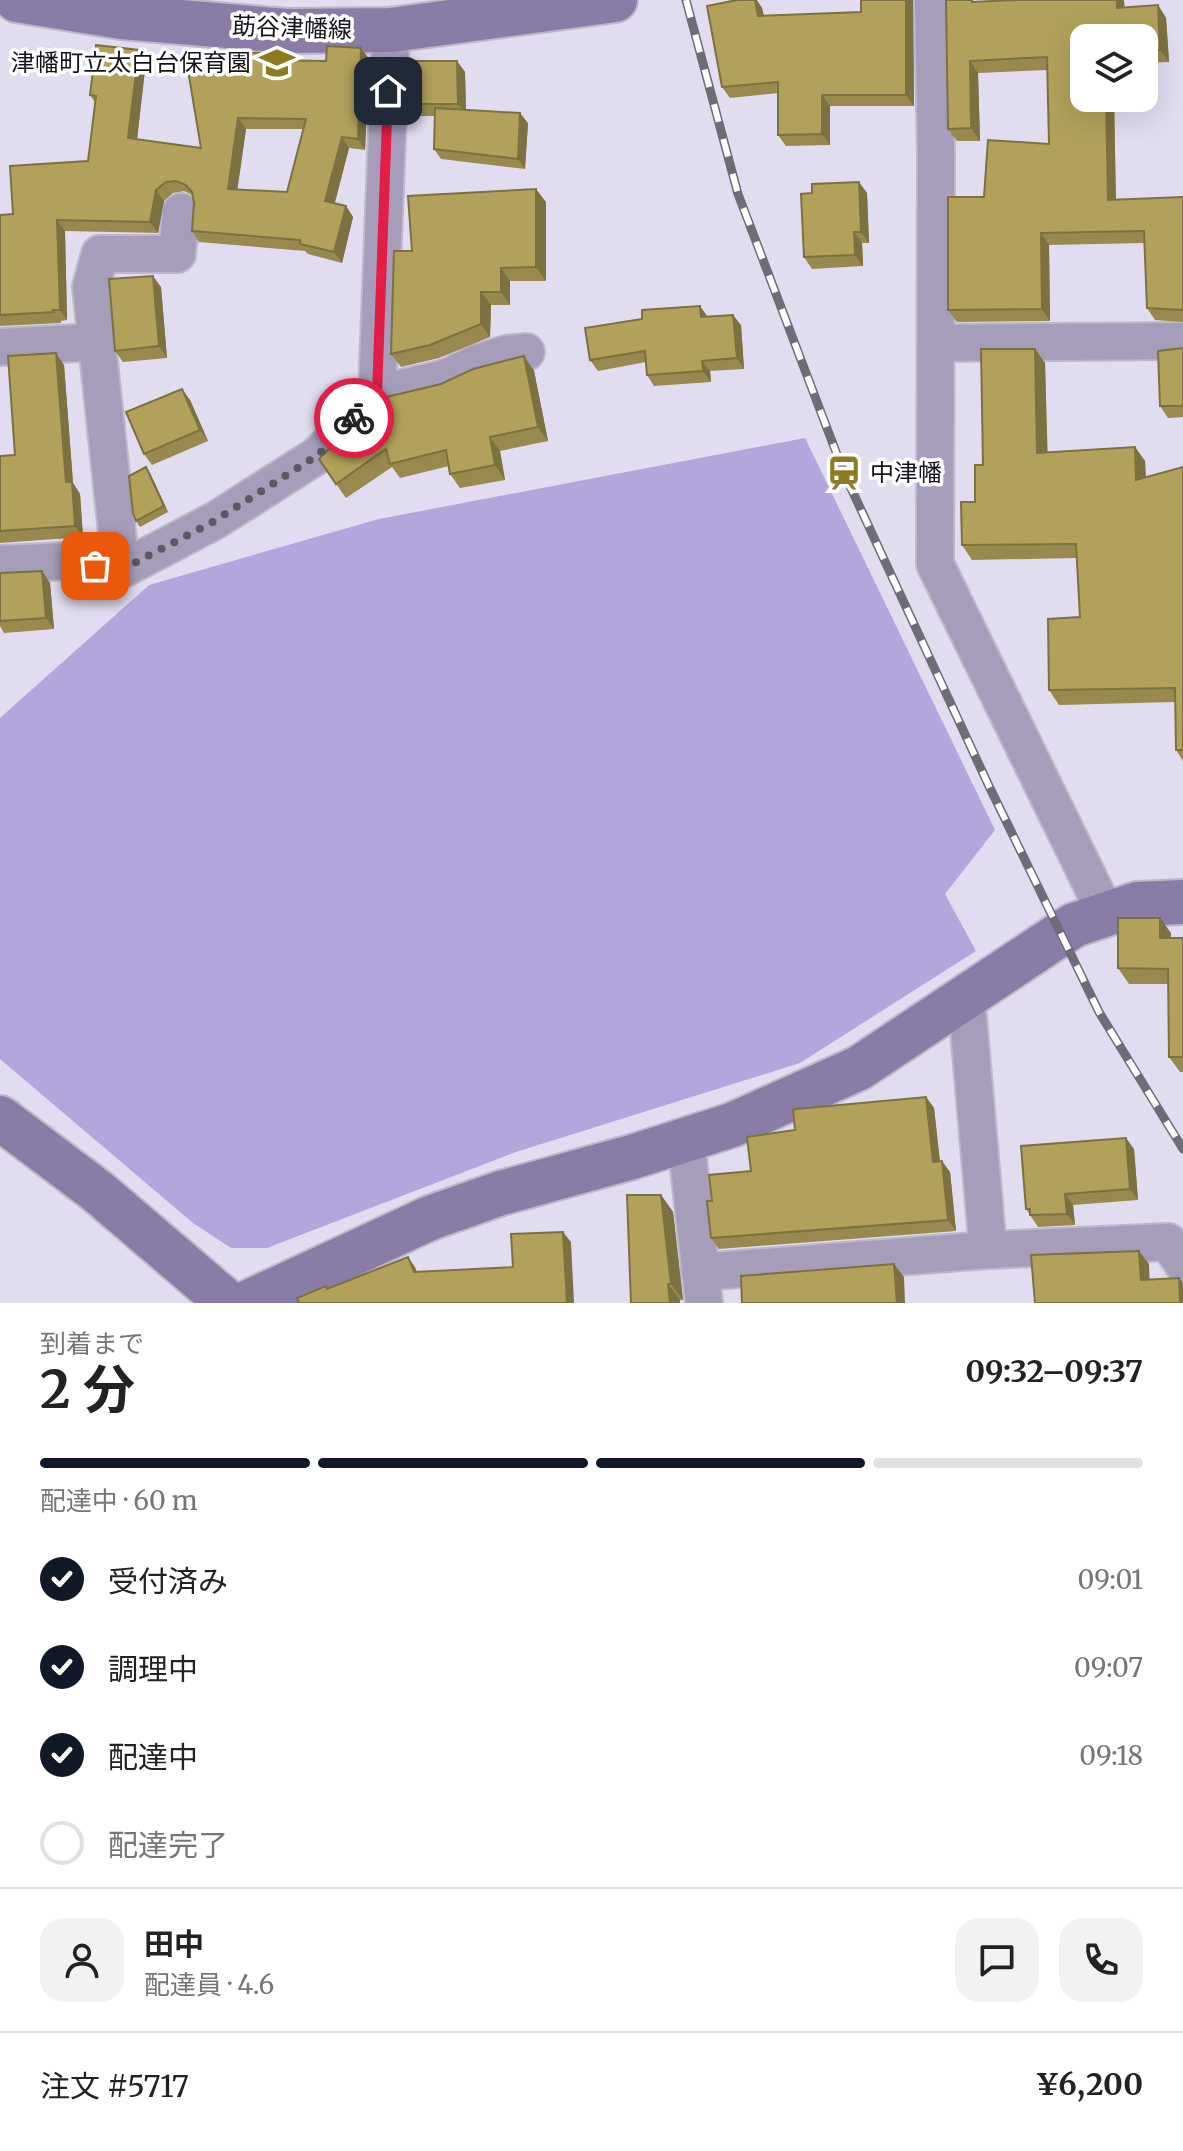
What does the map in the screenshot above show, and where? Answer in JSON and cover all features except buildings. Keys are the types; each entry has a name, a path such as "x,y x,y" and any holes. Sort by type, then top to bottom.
{"street":[{"name":"莇谷津幡線","path":"17,0 122,17 271,30 391,30 615,0"},
{"path":"933,0 935,564 1106,914"},
{"path":"377,394 391,30"},
{"path":"121,570 91,287 100,254 177,254 181,212"},
{"path":"936,343 1183,341"},
{"path":"0,347 97,342"},
{"path":"0,564 68,561 121,570 216,520 318,455 377,394 446,378 506,354 526,352"},
{"path":"247,1303 430,1218 501,1193 732,1125 859,1068 1074,925 1137,904 1183,902"},
{"path":"966,995 988,1250"},
{"path":"0,1118 97,1191 228,1303"},
{"path":"686,1140 702,1288 988,1250 1168,1242 1183,1264"}],"shaded area":[{"path":"805,438 995,830 945,894 976,951 800,1063 516,1152 267,1248 231,1248 193,1223 0,1059 0,718 149,585 379,519"}],"railway":[{"path":"686,0 738,194 844,473 988,784 1099,1012 1183,1149"}],"way so far":[{"path":"95,566 121,570 211,523 318,455 354,418"}],"place":[{"name":"津幡町立太白台保育園","path":"277,63"},
{"name":"中津幡","path":"844,473"}],"route":[{"path":"354,418 377,394 388,91"}]}
